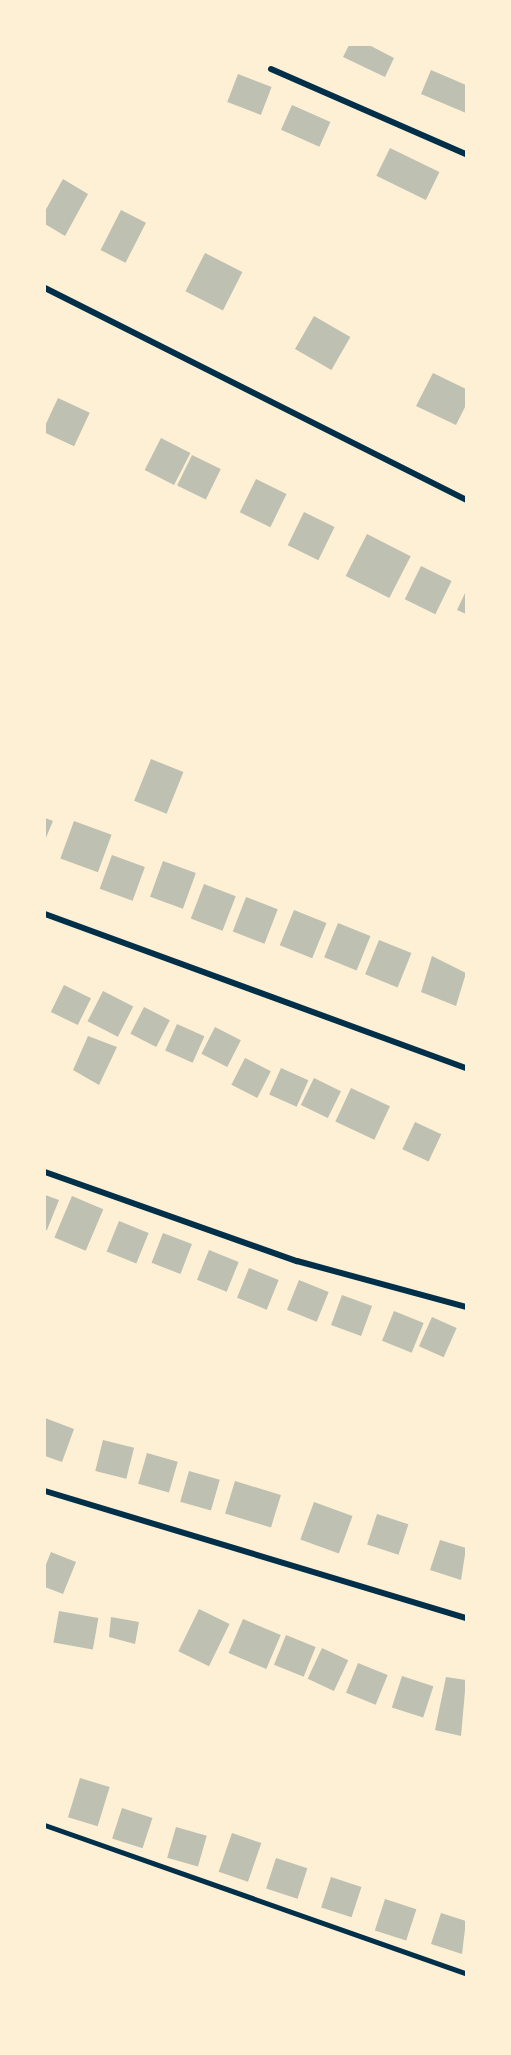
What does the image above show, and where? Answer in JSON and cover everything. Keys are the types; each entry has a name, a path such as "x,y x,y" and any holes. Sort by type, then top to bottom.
{"street":[{"path":"271,69 466,154"},
{"path":"45,288 466,500"},
{"path":"45,914 466,1068"},
{"path":"45,1172 297,1261 466,1307"},
{"path":"45,1491 466,1618"}],"lane":[{"path":"45,1825 466,1973"}],"building":[{"path":"349,45 369,45 394,58 385,77 343,57"},
{"path":"431,70 466,85 466,113 421,94"},
{"path":"238,74 272,87 261,115 227,102"},
{"path":"292,105 330,122 319,147 281,130"},
{"path":"390,148 439,172 426,200 376,176"},
{"path":"63,179 88,194 65,236 45,224 45,211"},
{"path":"121,210 146,223 126,263 101,250"},
{"path":"205,253 242,272 223,310 185,291"},
{"path":"314,316 350,337 331,370 295,349"},
{"path":"433,373 466,389 466,405 456,425 416,406"},
{"path":"58,398 90,413 74,446 45,433 45,426"},
{"path":"161,438 190,453 174,485 145,470"},
{"path":"192,455 221,469 206,500 177,486"},
{"path":"256,479 287,494 270,527 240,512"},
{"path":"304,512 335,527 318,560 288,545"},
{"path":"367,534 411,556 389,598 346,576"},
{"path":"421,566 452,581 435,614 405,599"},
{"path":"466,591 466,614 457,610"},
{"path":"151,759 183,772 167,814 134,801"},
{"path":"45,818 53,821 45,840"},
{"path":"74,821 112,835 98,872 60,859"},
{"path":"112,855 145,867 133,901 100,889"},
{"path":"163,861 196,873 183,909 150,897"},
{"path":"204,884 236,896 222,931 191,919"},
{"path":"246,897 278,909 264,944 233,932"},
{"path":"294,910 326,923 312,958 280,945"},
{"path":"338,923 370,936 357,970 324,957"},
{"path":"379,940 411,953 398,987 365,974"},
{"path":"432,956 466,973 456,1006 421,992"},
{"path":"64,985 91,998 78,1025 51,1012"},
{"path":"103,991 133,1006 118,1037 88,1021"},
{"path":"144,1007 170,1020 156,1047 130,1034"},
{"path":"177,1024 204,1036 193,1063 165,1050"},
{"path":"215,1027 241,1040 227,1067 201,1054"},
{"path":"88,1036 117,1047 99,1085 73,1070"},
{"path":"245,1058 271,1071 257,1098 231,1085"},
{"path":"281,1068 308,1080 297,1107 269,1094"},
{"path":"314,1078 341,1091 328,1118 301,1105"},
{"path":"351,1088 390,1106 374,1140 335,1122"},
{"path":"415,1122 441,1134 429,1161 402,1149"},
{"path":"45,1195 59,1200 47,1230 45,1230"},
{"path":"72,1196 103,1209 86,1251 54,1237"},
{"path":"119,1221 149,1233 136,1264 107,1252"},
{"path":"163,1233 192,1244 180,1274 152,1263"},
{"path":"209,1250 239,1262 227,1292 197,1280"},
{"path":"249,1268 279,1280 267,1310 237,1298"},
{"path":"299,1280 329,1292 317,1322 287,1310"},
{"path":"342,1295 372,1306 361,1336 331,1325"},
{"path":"394,1311 424,1323 412,1353 382,1341"},
{"path":"432,1317 457,1328 444,1357 419,1346"},
{"path":"45,1418 74,1429 62,1462 45,1456"},
{"path":"103,1440 134,1448 126,1479 95,1471"},
{"path":"147,1453 178,1462 169,1493 138,1484"},
{"path":"189,1471 220,1480 211,1511 180,1502"},
{"path":"235,1481 281,1495 271,1528 225,1514"},
{"path":"314,1502 353,1516 339,1554 300,1540"},
{"path":"377,1514 408,1524 398,1555 367,1544"},
{"path":"440,1540 466,1548 461,1580 430,1570"},
{"path":"51,1552 76,1562 63,1594 45,1587 45,1567"},
{"path":"199,1609 230,1624 209,1666 178,1651"},
{"path":"59,1611 98,1618 93,1649 53,1643"},
{"path":"111,1617 139,1622 135,1644 109,1637"},
{"path":"243,1619 281,1635 266,1669 229,1653"},
{"path":"286,1635 316,1647 304,1677 274,1665"},
{"path":"322,1648 348,1660 334,1691 308,1679"},
{"path":"358,1663 388,1675 376,1705 346,1693"},
{"path":"402,1676 433,1686 423,1718 392,1707"},
{"path":"446,1677 466,1680 461,1736 435,1730"},
{"path":"80,1778 110,1787 98,1826 68,1817"},
{"path":"122,1808 152,1818 143,1848 112,1838"},
{"path":"176,1827 207,1836 198,1867 167,1858"},
{"path":"232,1833 261,1843 248,1882 219,1872"},
{"path":"276,1858 307,1868 297,1899 266,1888"},
{"path":"331,1877 361,1887 352,1917 321,1907"},
{"path":"385,1899 416,1909 406,1941 375,1930"},
{"path":"441,1913 466,1921 462,1954 431,1944"}]}
